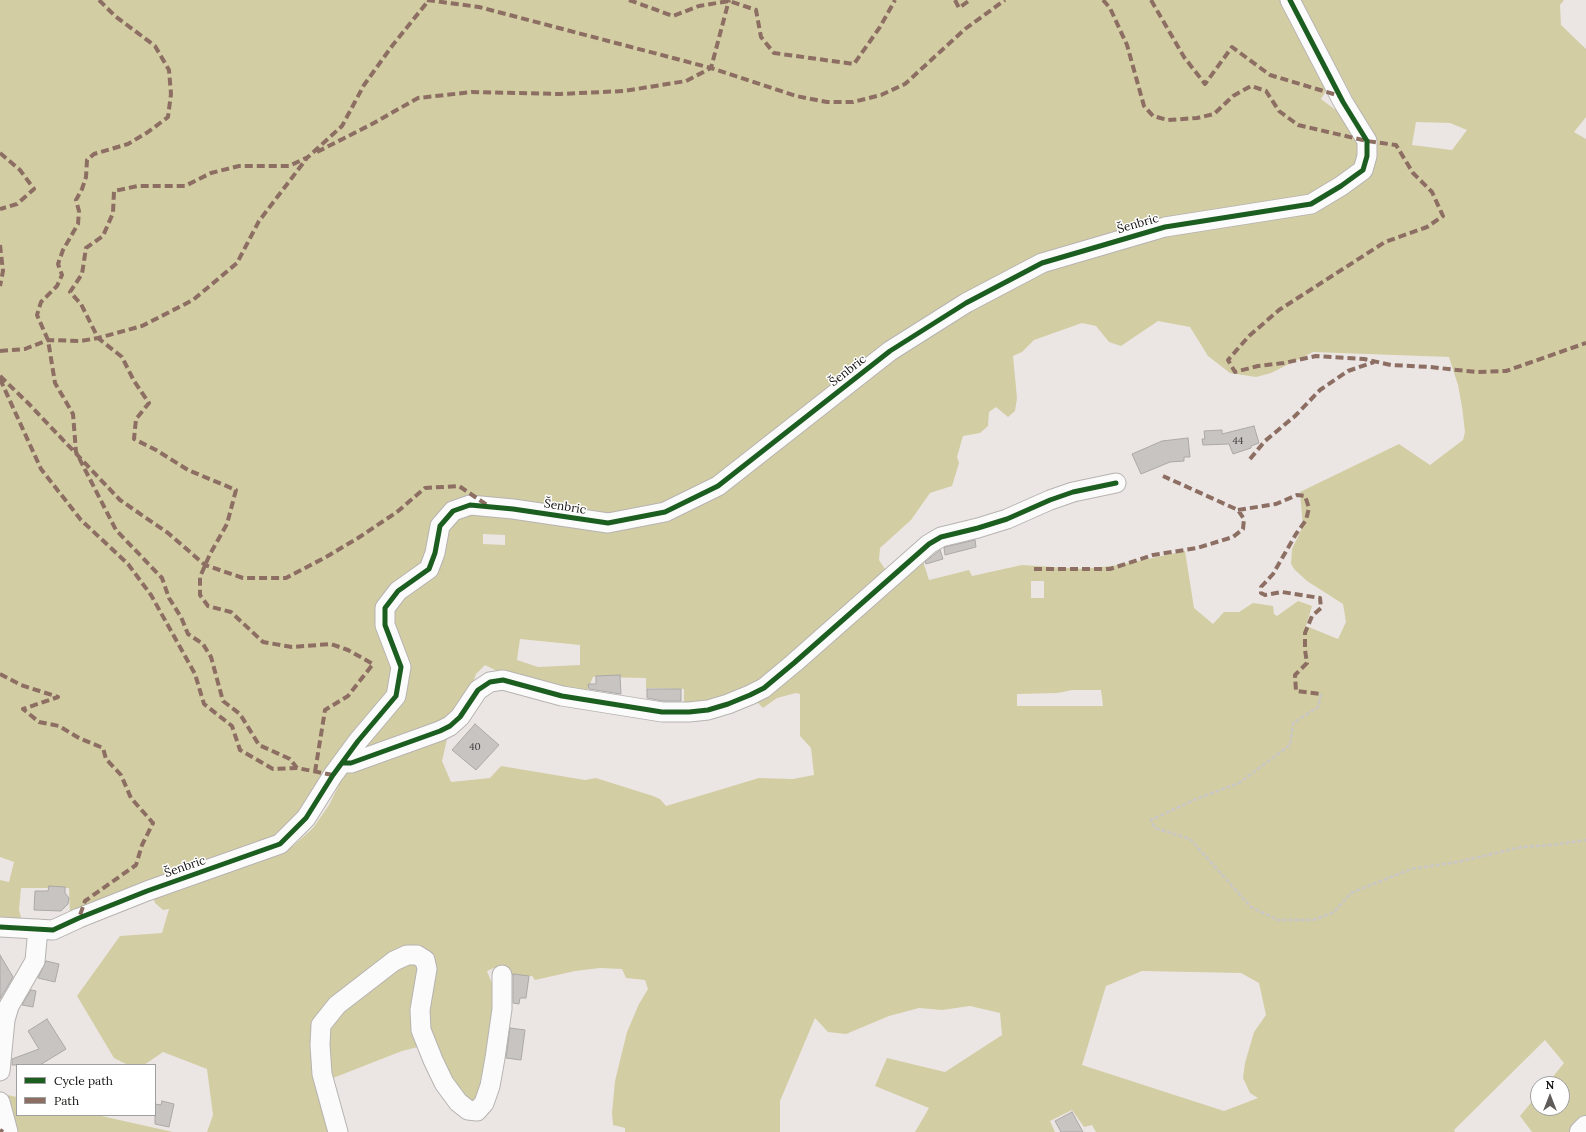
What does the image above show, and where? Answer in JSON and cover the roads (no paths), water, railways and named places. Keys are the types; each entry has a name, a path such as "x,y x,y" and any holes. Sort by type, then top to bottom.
{"main road":[{"path":"1581,1132 1586,1127"}],"street":[{"name":"Šenbric","path":"0,927 53,930 147,891 280,844 306,818 333,775 358,741 396,696 401,666 386,625 385,608 398,591 429,569 435,553 440,526 453,511 470,505 476,505 608,523 665,512 718,486 890,351 966,303 1042,263 1165,227 1311,204 1341,186 1363,170 1367,156 1367,141 1343,102 1290,0"},
{"path":"342,763 352,763 450,726 460,717 478,690 490,682 503,680 562,696 662,712 708,710 728,704 764,688 929,544 941,537 1007,519 1050,500 1073,492 1116,483"},
{"path":"0,1071 5,1020 9,1006 36,961 38,929"},
{"path":"338,1132 322,1074 320,1045 321,1025 337,1005 394,961 407,955 417,955 425,960 427,969 420,1010 421,1030 444,1083 458,1102 468,1110 477,1111 484,1103 490,1086 502,1009 502,975"},
{"path":"0,1102 8,1132"}]}
